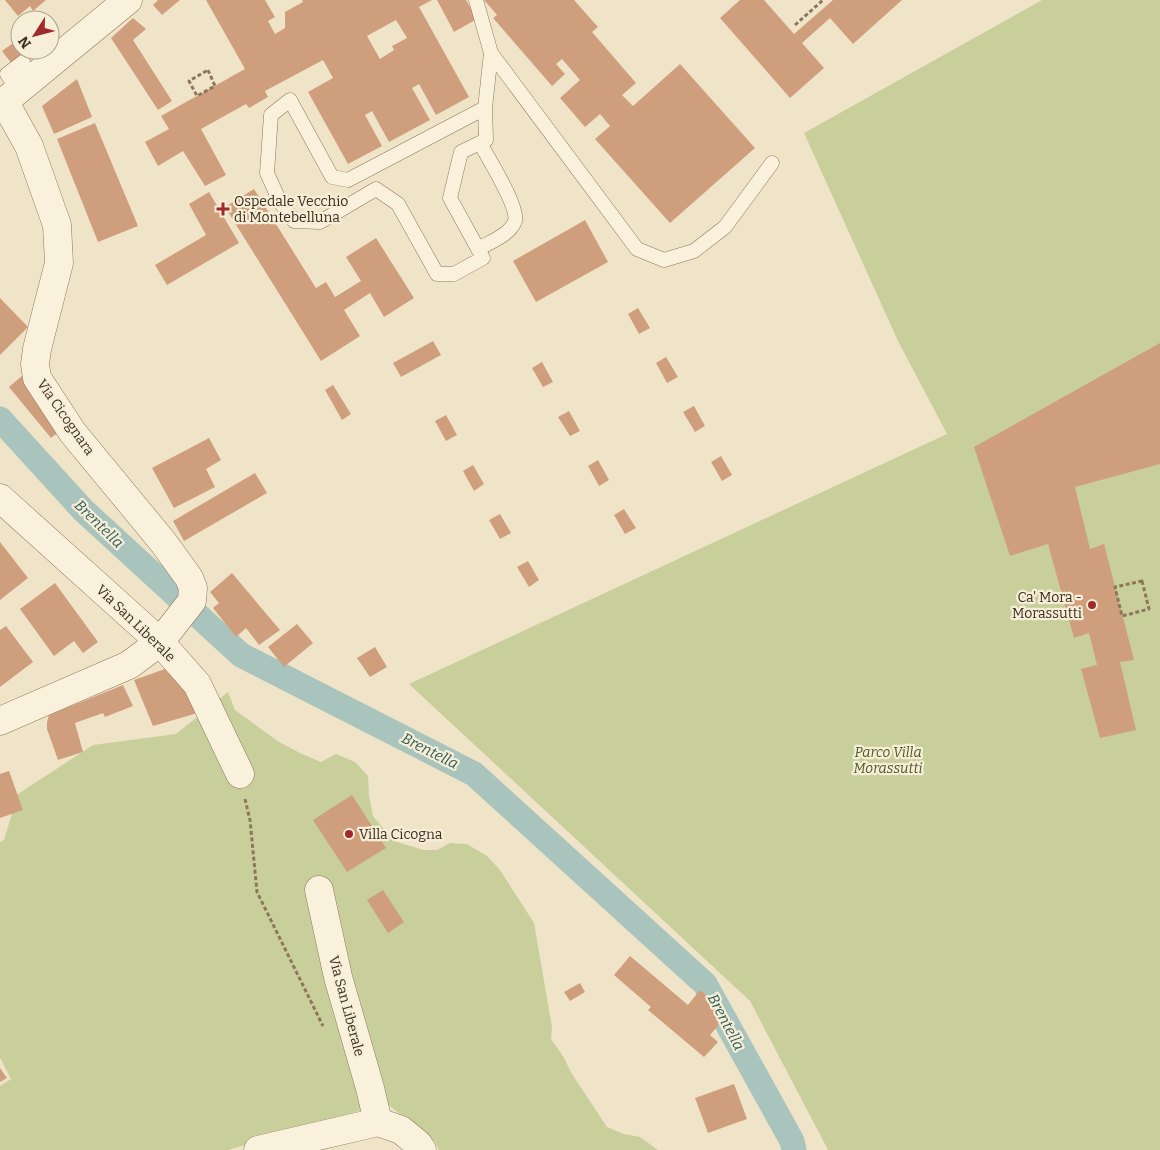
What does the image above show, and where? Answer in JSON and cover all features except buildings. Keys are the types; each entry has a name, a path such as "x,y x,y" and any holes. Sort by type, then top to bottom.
{"street":[{"path":"8,99 128,0"},
{"name":"Via Cicognara","path":"0,721 129,665 160,642 192,601 193,588 189,578 163,542 73,433 37,378 35,364 37,349 59,263 57,225 29,146 8,99"},
{"name":"Via San Liberale","path":"0,498 160,642 198,684 240,774"},
{"name":"Via San Liberale","path":"319,890 338,977 378,1122"},
{"path":"258,1150 378,1122 401,1130 418,1144 422,1150"}],"lane":[{"path":"476,0 491,53 637,249 664,260 694,251 725,227 772,163"},
{"path":"485,108 348,180 332,177 290,100 271,115 267,174 280,202 294,221 320,222 376,189 398,204 437,274 454,274 483,258 450,198 461,152 486,140 485,108 491,53"},
{"path":"8,99 7,74 23,62"},
{"path":"478,249 507,233 515,221 514,207 480,143"},
{"path":"357,176 366,194"}],"path":[{"path":"795,24 823,0"},
{"path":"208,70 215,86 197,96 189,81 208,70"},
{"path":"1142,581 1149,609 1122,616 1115,587 1142,581"},
{"path":"240,774 250,820 256,892 324,1028"}],"green space":[{"name":"Parco Villa Morassutti","path":"1042,0 1160,0 1160,1150 828,1150 750,1001 409,684 947,434 898,341 804,133"},
{"path":"228,692 235,710 279,742 321,762 336,754 355,762 368,776 373,816 394,841 423,850 437,850 450,843 467,844 487,856 500,870 534,923 552,1027 551,1039 607,1127 624,1134 640,1137 658,1150 439,1150 435,1142 386,1103 228,1150 0,1150 0,1086 11,1079 0,1058 0,842 4,840 18,794 93,745 176,734"}],"waterway":[{"name":"Brentella","path":"0,419 83,510 241,655 474,774 705,984 792,1141 794,1150"}],"place":[{"name":"Ospedale Vecchio di Montebelluna","path":"223,209"},
{"name":"Ca' Mora - Morassutti","path":"1092,605"},
{"name":"Villa Cicogna","path":"349,834"}]}
